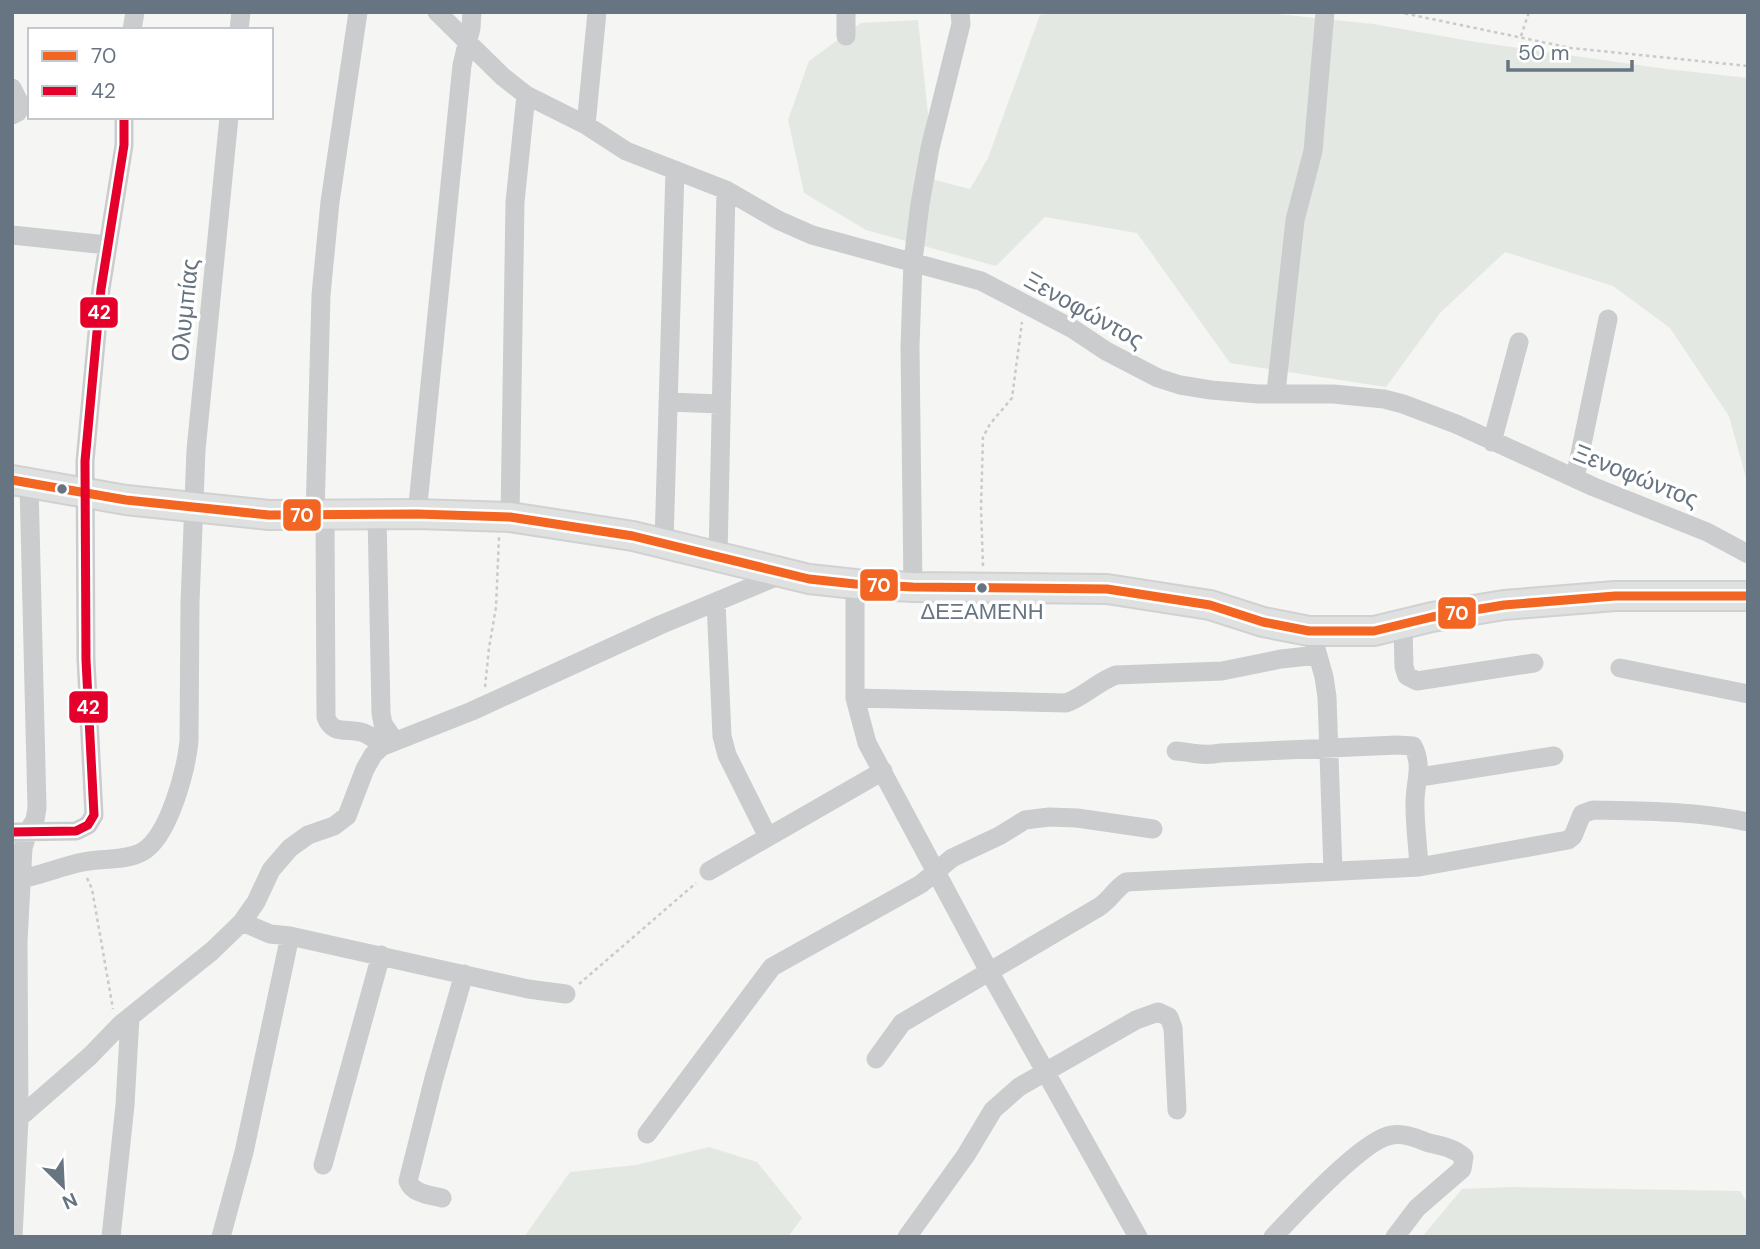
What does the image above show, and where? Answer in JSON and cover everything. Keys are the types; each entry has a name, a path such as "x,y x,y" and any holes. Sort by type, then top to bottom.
{"street":[{"path":"358,12 331,202 321,295 320,516 326,717 329,725 336,730 361,731 388,743"},
{"name":"Ξενοφώντος","path":"437,12 468,44 526,95 586,125 626,151 726,190 778,220 813,235 981,281 1158,378 1180,386 1211,390 1258,394 1334,394 1384,399 1456,424 1575,478 1707,532 1748,554"},
{"path":"417,514 462,65 472,12"},
{"path":"846,12 846,36"},
{"path":"913,587 910,347 913,261 930,148 961,24 960,12"},
{"path":"1276,392 1295,220 1313,151 1325,12"},
{"path":"586,125 598,13"},
{"path":"12,88 21,106 19,112 12,115"},
{"path":"505,516 515,202 526,95"},
{"path":"20,832 76,831 88,825 94,815 86,660 87,430 107,245 123,154 124,119"},
{"name":"Ολυμπίας","path":"81,862 140,853 152,845 162,830 184,771 190,741 196,450 229,119"},
{"path":"664,543 676,170"},
{"path":"718,557 726,190"},
{"path":"12,235 107,245"},
{"path":"1575,478 1608,319"},
{"path":"1492,442 1519,342"},
{"path":"668,402 720,404"},
{"path":"20,832 35,820 37,808 21,482 193,508 269,515 505,516 664,543 783,574 855,584 1107,589 1210,605 1263,622 1314,643"},
{"path":"377,515 381,713 388,743"},
{"path":"15,1121 90,1056 125,1021 212,951 242,922 256,902 271,870 290,848 308,835 334,826 347,816 365,769 373,755 388,743 487,704 634,637 783,574"},
{"path":"855,584 855,698 867,743 990,973 1138,1237"},
{"path":"855,698 1066,703 1076,700 1103,679 1116,675 1222,671 1314,643 1432,617 1504,605 1615,596 1748,596"},
{"path":"716,602 722,736 727,755 768,837"},
{"path":"1403,624 1404,667 1408,676 1417,681 1534,663"},
{"path":"1314,643 1327,697 1333,872"},
{"path":"1620,668 1748,694"},
{"path":"1176,751 1206,756 1220,753 1413,746 1420,777 1415,789 1419,867"},
{"path":"1420,777 1554,755"},
{"path":"709,871 883,771"},
{"path":"876,1059 902,1023 1099,907 1110,900 1117,888 1126,883 1419,867 1558,844 1573,836 1583,814 1592,810 1680,812 1748,822"},
{"path":"647,1134 772,967 921,884 952,858 999,836 1025,820 1077,818 1153,829"},
{"path":"13,1237 23,848 20,832"},
{"path":"21,879 81,862"},
{"path":"242,922 270,933 528,989 566,994"},
{"path":"221,1237 244,1152 290,936"},
{"path":"323,1165 381,956"},
{"path":"442,1198 417,1191 410,1187 408,1181 464,974"},
{"path":"907,1237 966,1155 993,1110 1019,1087 1136,1020 1158,1012 1169,1017 1174,1028 1177,1110"},
{"path":"111,1237 125,1105 125,1021"},
{"path":"1273,1237 1329,1178 1374,1142 1391,1135 1403,1135 1457,1150 1464,1157 1462,1169 1417,1208 1395,1237"}],"path":[{"path":"1398,12 1571,48 1748,66"},
{"path":"1521,37 1529,12"},
{"path":"976,586 984,562 981,507 983,437 990,424 1012,398 1025,304"},
{"path":"487,704 486,675 505,516"},
{"path":"81,862 92,889 111,1004 125,1021"},
{"path":"566,994 709,871"}],"shaded area":[{"path":"1062,12 1257,12 1373,24 1476,42 1748,78 1748,485 1729,416 1670,328 1613,286 1505,252 1440,313 1386,387 1230,363 1137,233 1045,217 996,266 866,230 804,193 788,120 809,61 861,23 918,20 935,180 970,189 988,158 1040,15"},
{"path":"709,1147 757,1162 802,1218 788,1237 524,1237 570,1172 636,1165"},
{"path":"1512,1187 1740,1191 1748,1204 1748,1237 1422,1237 1462,1189"}],"transit line":[{"name":"42","path":"12,832 76,831 88,825 94,815 86,660 85,461 101,289 124,145 124,119"},
{"name":"70","path":"12,480 126,500 269,515 417,514 510,517 633,536 809,579 913,587 1107,589 1210,605 1263,622 1309,631 1374,631 1432,617 1504,605 1615,596 1748,596"}],"place":[{"name":"ΔΕΞΑΜΕΝΗ","path":"982,588"}]}
